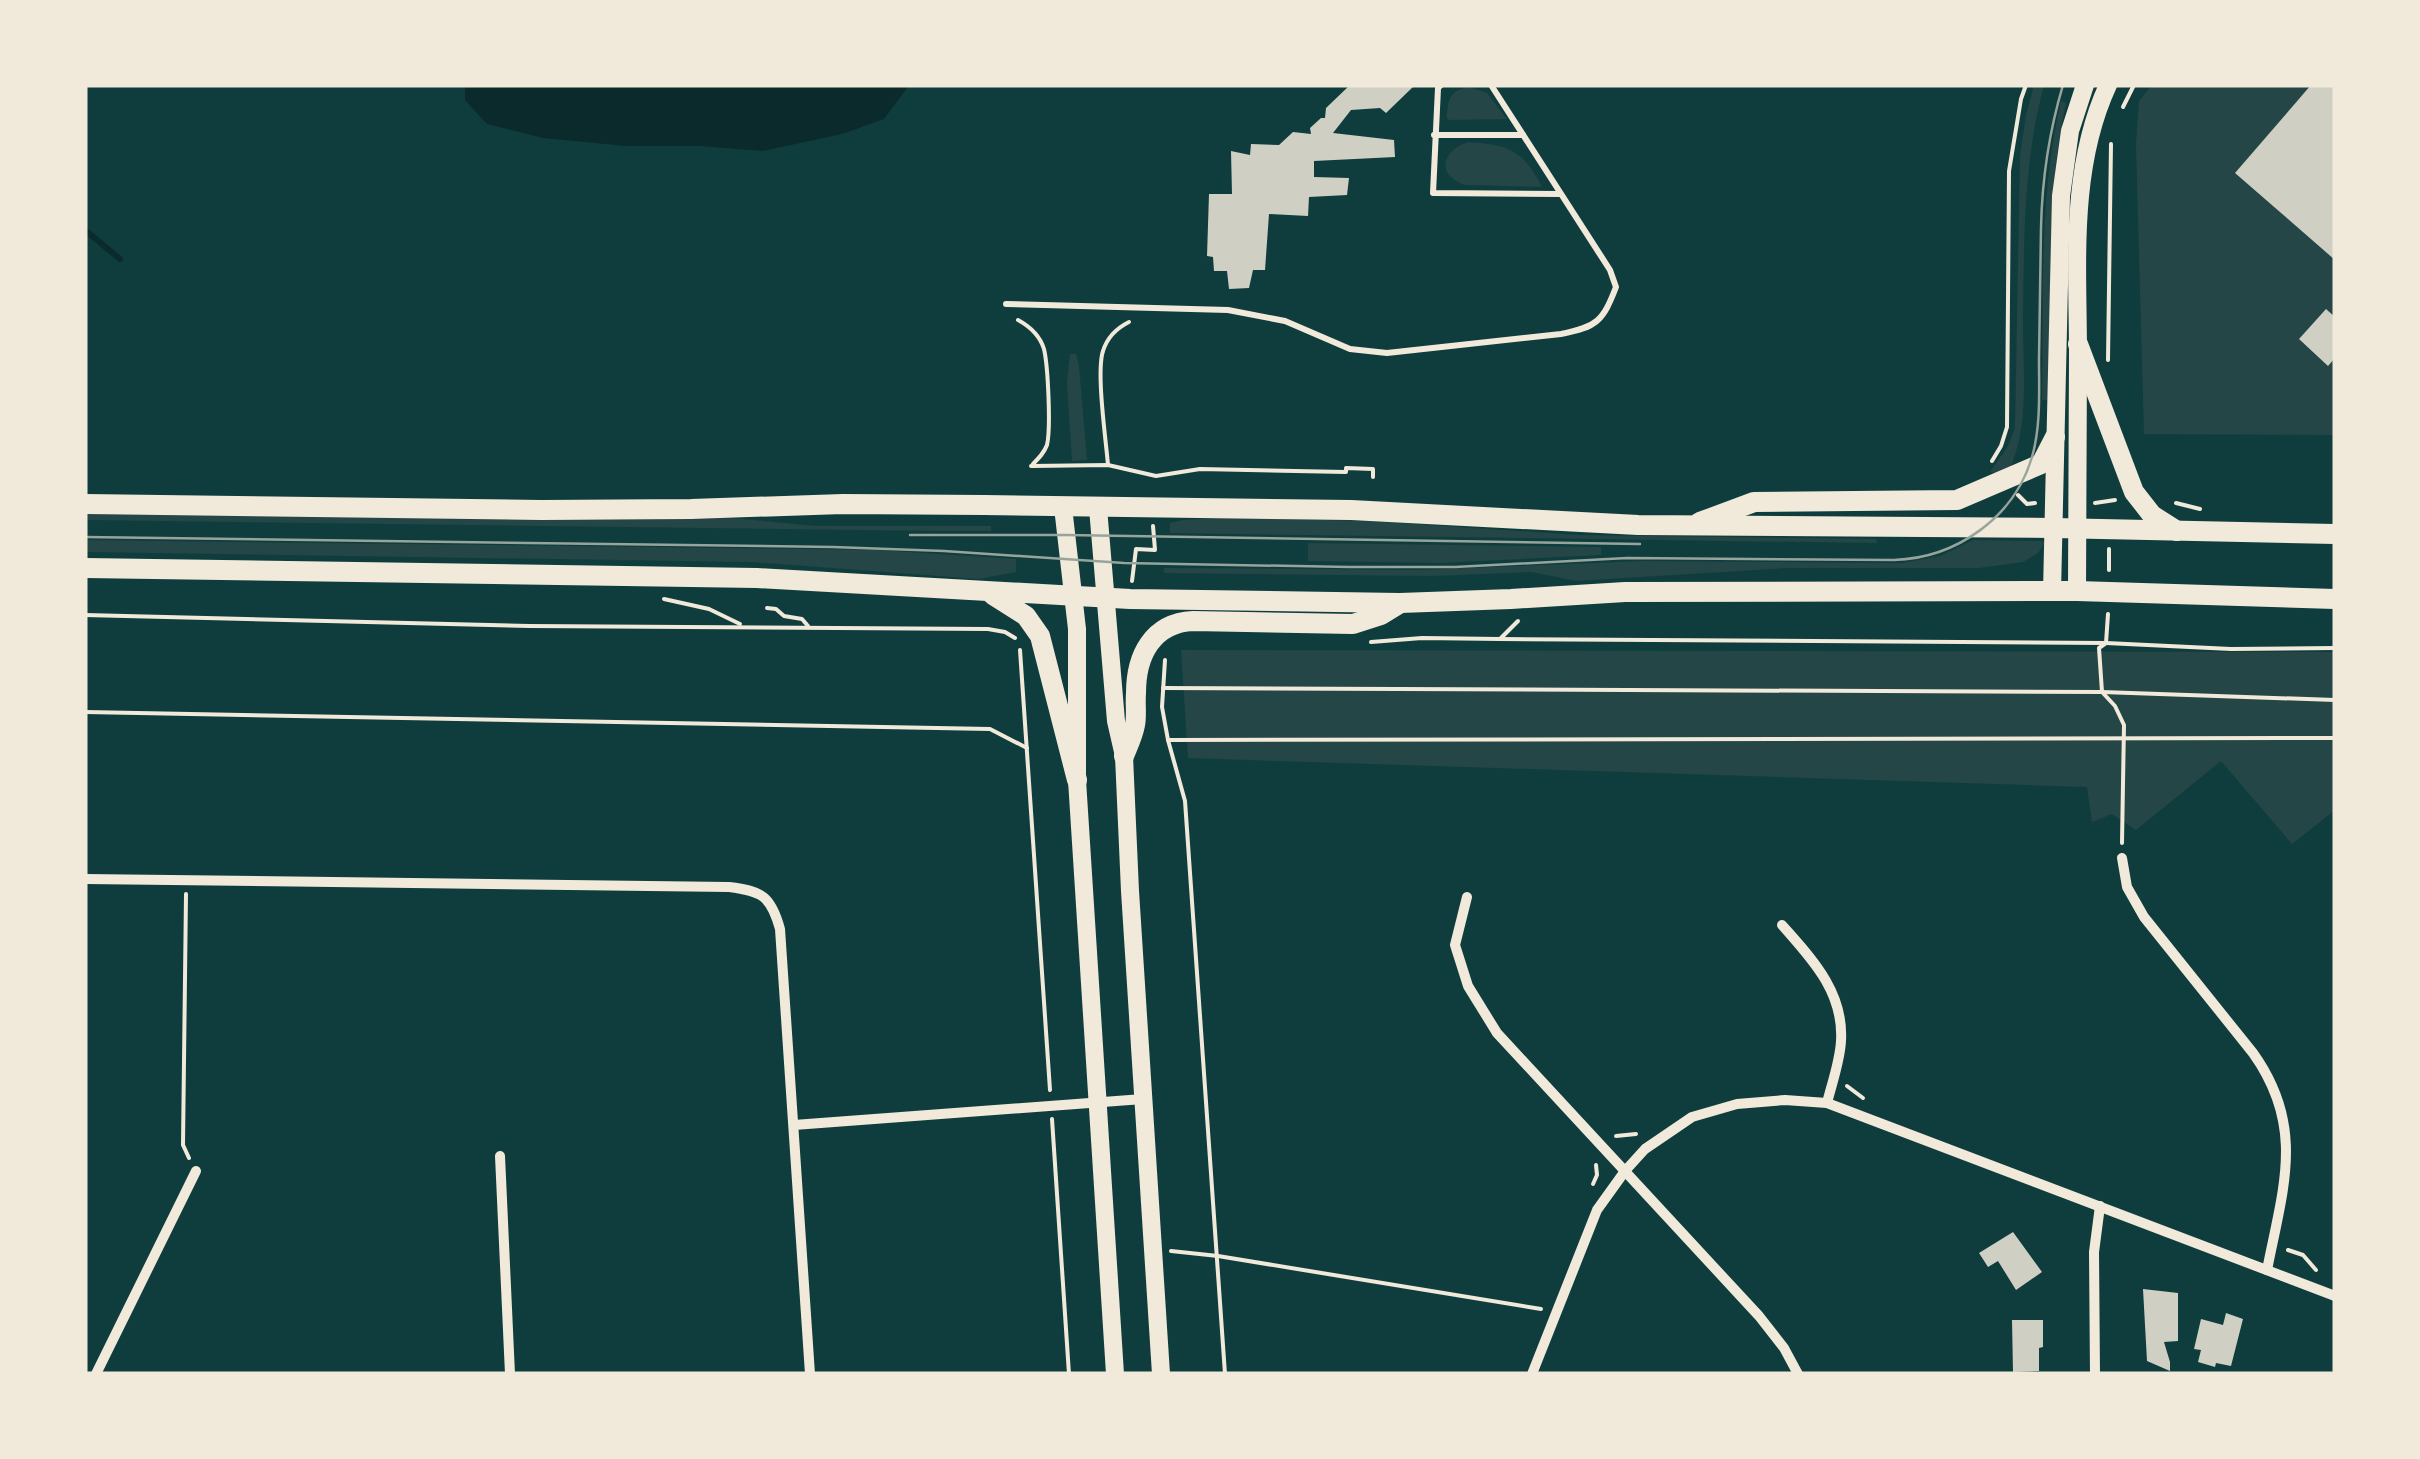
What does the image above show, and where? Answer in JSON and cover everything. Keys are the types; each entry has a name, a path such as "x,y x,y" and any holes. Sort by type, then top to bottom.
{"highway":[{"path":"2078,344 2134,492 2152,515 2179,533"},
{"path":"1688,526 1754,502 1956,500 2042,464 2056,437"},
{"path":"85,504 541,510 844,504 1350,510 1688,526 2335,534"},
{"path":"85,568 757,578 1106,599 1400,602 1624,592 2078,592 2335,599"},
{"path":"988,593 1026,616 1040,636 1077,780"},
{"path":"1124,756 1136,724 1141,656 1167,627 1193,620 1352,624 1381,616 1400,602"}],"main road":[{"path":"2052,592 2061,196 2070,131 2084,85"},
{"path":"2078,592 2078,204 2090,134 2108,85"},
{"path":"1063,507 1077,629 1077,780 1116,1374"},
{"path":"1098,508 1116,721 1124,756 1161,1374"}],"street":[{"path":"2122,858 2128,888 2144,917 2270,1076 2280,1102 2286,1158 2267,1270"},
{"path":"85,879 755,890 775,908 780,930 810,1374"},
{"path":"1467,897 1455,944 1468,986 1497,1033 1758,1316 1784,1348 1798,1374"},
{"path":"1782,925 1818,966 1836,1002 1841,1044 1826,1102"},
{"path":"794,1125 1143,1098"},
{"path":"1532,1374 1597,1210 1625,1171 1646,1150 1692,1117 1737,1104 1826,1102 2335,1296"},
{"path":"500,1156 510,1374"},
{"path":"85,1369 96,1374 196,1171"},
{"path":"2095,1374 2094,1252 2100,1206"}],"lane":[{"path":"1441,85 1434,135 1434,193 1562,194"},
{"path":"1006,304 1228,310 1285,321 1350,349 1387,353 1582,330 1607,312 1616,287 1610,270 1491,85"},
{"path":"1434,135 1524,135"}],"path":[{"path":"1990,464 2007,427 2010,171 2026,85"},
{"path":"2121,110 2134,85"},
{"path":"2108,372 2112,139"},
{"path":"1015,318 1026,324 1044,347 1047,444 1042,456 1031,466 1108,465 1156,476 1200,469 1346,472 1346,468 1373,469 1374,477"},
{"path":"1108,465 1101,361 1106,343 1114,333 1125,323 1136,320"},
{"path":"664,599 709,609 744,627"},
{"path":"767,608 802,619 808,626"},
{"path":"85,615 529,626 988,629 1020,640 1069,1374"},
{"path":"1356,642 1442,638 2106,642 2231,649 2335,648"},
{"path":"2106,642 2099,648 2102,692 2124,724 2122,858"},
{"path":"1165,656 1162,707 1185,801 1226,1374"},
{"path":"1164,688 2102,692 2335,700"},
{"path":"85,712 990,729 1026,748"},
{"path":"1168,740 2335,738"},
{"path":"186,880 182,1145 196,1171"},
{"path":"1849,1086 1868,1101"},
{"path":"1593,1158 1597,1166 1593,1186"},
{"path":"1153,1250 1218,1256 1556,1314"},
{"path":"2303,1255 2321,1276"}],"shaded area":[{"path":"465,85 907,88 884,119 842,134 763,151 626,146 543,138 487,124 465,100"},
{"path":"2034,85 2044,85 2026,202 2022,418 2015,455 2008,473 2002,475 1990,472 2015,428 2020,156"},
{"path":"2152,85 2335,85 2335,435 2144,434 2136,145 2139,101"},
{"path":"1469,87 1487,93 1507,119 1449,120 1451,97"},
{"path":"2061,101 2066,103 2052,213 2050,400 2042,400 2045,212"},
{"path":"1469,142 1513,152 1528,165 1542,187 1465,185 1456,181 1446,169 1448,156"},
{"path":"1070,354 1076,354 1079,366 1087,460 1072,461 1067,383"},
{"path":"85,514 731,518 816,526 991,526 991,531 85,520"},
{"path":"1216,518 1370,521 1580,535 1876,539 1877,543 1170,533 1170,523"},
{"path":"85,540 877,550 1016,559 1016,572 979,579 751,562 85,552"},
{"path":"1973,540 2045,543 2023,562 1979,568 1787,568 1576,581 1532,572 1433,576 1164,573 1164,568 1418,570 1643,561 1902,563 1940,556"},
{"path":"1308,543 1601,547 1601,555 1441,563 1308,561"},
{"path":"1181,650 2335,652 2335,810 2292,844 2221,761 2136,830 2112,814 2092,822 2087,787 1188,758"}],"building":[{"path":"1350,85 1415,85 1386,113 1380,108 1351,110 1333,133 1394,140 1395,157 1314,161 1314,177 1349,178 1347,195 1309,197 1308,216 1269,214 1265,270 1253,270 1249,288 1229,289 1227,271 1214,271 1213,257 1207,256 1209,194 1232,194 1231,151 1250,155 1251,144 1279,145 1293,132 1311,134 1310,128 1325,118 1326,108"},
{"path":"2311,85 2335,85 2335,260 2235,173"},
{"path":"2326,309 2335,317 2335,358 2328,366 2299,339"},
{"path":"2013,1232 2042,1272 2016,1290 1998,1261 1988,1267 1979,1253"},
{"path":"2143,1289 2178,1293 2178,1341 2164,1342 2170,1371 2147,1361"},
{"path":"2226,1313 2243,1319 2231,1366 2198,1362 2201,1350 2194,1349 2201,1319 2223,1325"},
{"path":"2012,1320 2043,1320 2039,1371 2013,1372"}],"waterway":[{"path":"85,230 120,259"}],"tram line":[{"path":"85,537 833,547 1124,563 1349,567 1455,567 1627,558 1917,558 1939,552 1980,531 2012,499 2032,457 2039,408 2043,192 2050,138 2063,85"},
{"path":"910,535 1640,544"}]}
